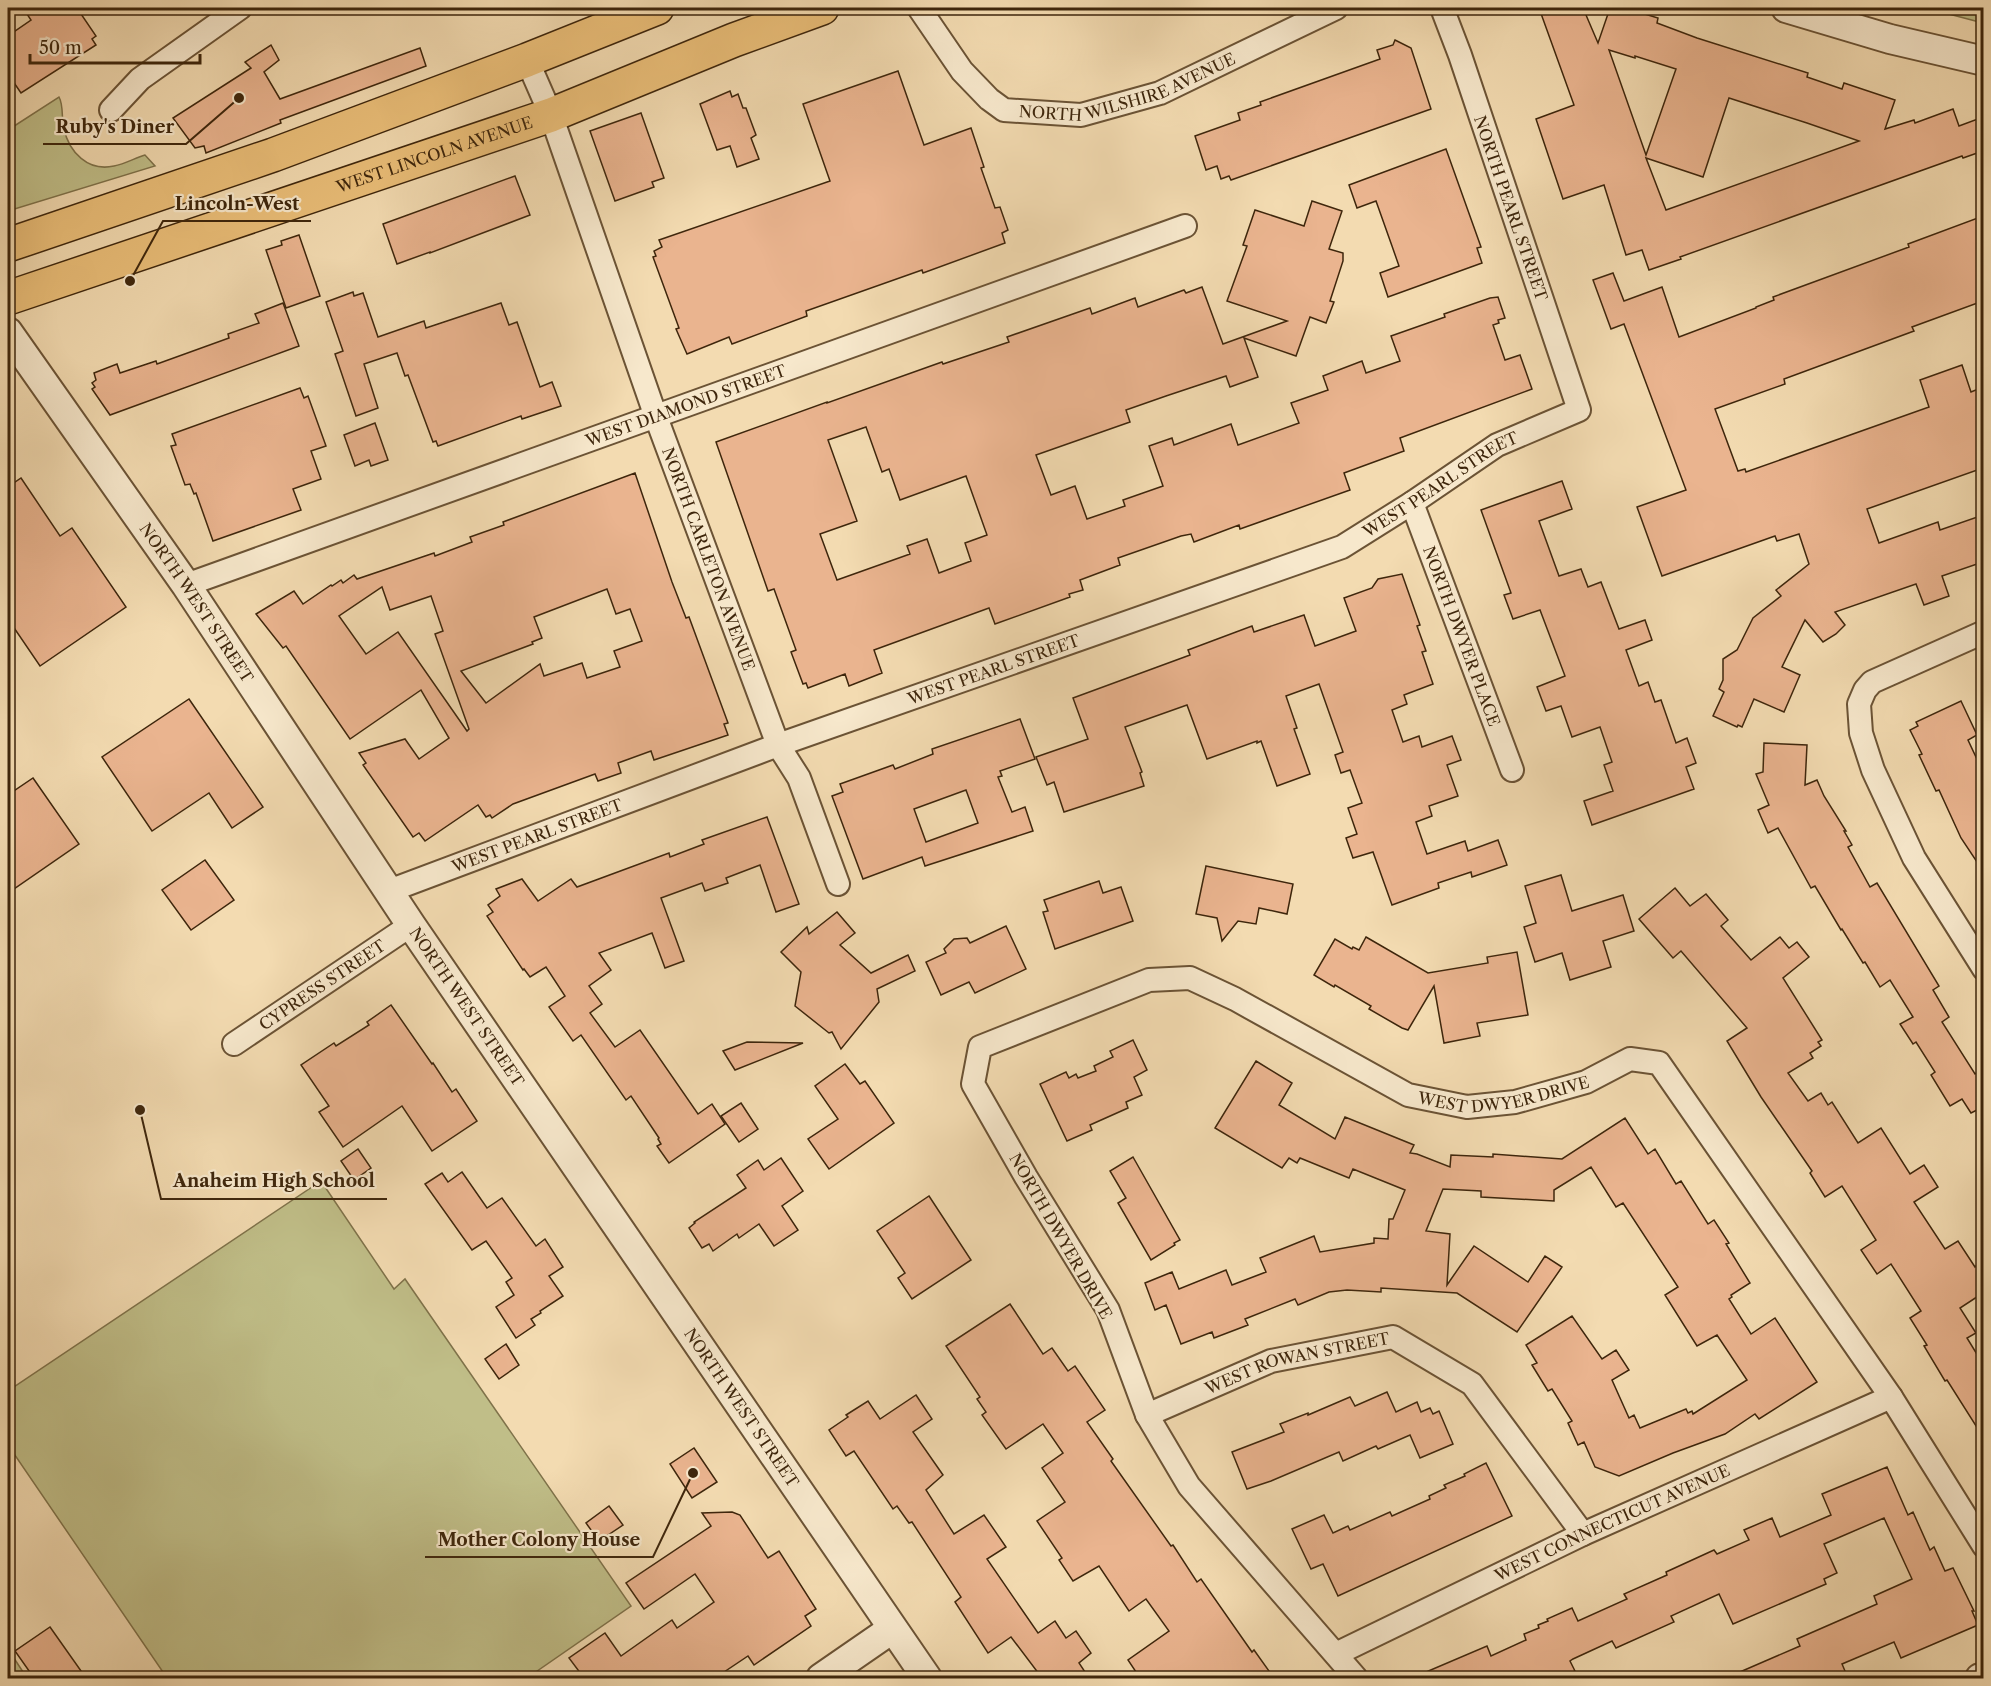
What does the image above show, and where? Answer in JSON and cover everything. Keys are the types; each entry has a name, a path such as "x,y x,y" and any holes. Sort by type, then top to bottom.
{"main road":[{"path":"8,245 273,155 528,60 657,8"},
{"name":"WEST LINCOLN AVENUE","path":"8,298 551,115 726,43 822,8"}],"street":[{"path":"111,110 140,78 240,8"},
{"name":"NORTH WILSHIRE AVENUE","path":"919,8 962,70 989,99 1004,110 1081,115 1160,93 1336,8"},
{"name":"NORTH PEARL STREET","path":"1442,8 1460,55 1579,410"},
{"path":"1786,8 1890,39 1983,62"},
{"name":"NORTH CARLETON AVENUE","path":"528,60 551,115 656,417 778,745 799,778 838,884"},
{"name":"WEST DIAMOND STREET","path":"186,585 1185,226"},
{"name":"NORTH WEST STREET","path":"8,332 186,585 411,924 927,1678"},
{"name":"WEST PEARL STREET","path":"389,891 778,745 1342,547 1497,446 1579,410"},
{"name":"NORTH DWYER PLACE","path":"1412,503 1512,770"},
{"path":"1980,960 1914,858 1873,770 1861,733 1859,704 1865,690 1872,682 1983,632"},
{"name":"CYPRESS STREET","path":"234,1044 411,924"},
{"name":"WEST DWYER DRIVE","path":"980,1047 1149,980 1190,978 1235,999 1408,1095 1467,1107 1515,1102 1586,1082 1630,1059 1659,1063 1891,1397"},
{"name":"NORTH DWYER DRIVE","path":"980,1047 973,1084 1026,1177 1108,1310 1147,1415 1189,1486 1356,1678"},
{"name":"WEST ROWAN STREET","path":"1147,1415 1271,1360 1393,1337 1472,1384 1583,1534"},
{"path":"1891,1397 1983,1546"},
{"name":"WEST CONNECTICUT AVENUE","path":"1336,1654 1583,1534 1891,1397"},
{"path":"821,1678 892,1629"}],"shaded area":[{"path":"1926,8 1983,8 1983,23"},
{"path":"59,97 67,137 70,145 81,158 96,166 105,167 118,165 145,155 155,166 8,211 8,130"},
{"path":"321,1181 394,1289 405,1279 631,1606 527,1678 167,1678 8,1445 8,1391"},
{"path":"8,1649 27,1678 8,1678"}],"building":[{"path":"23,8 77,8 96,36 92,39 96,45 21,93 8,74 8,36 31,20"},
{"path":"1539,8 1583,8 1598,43 1610,8 1625,8 1658,18 1657,23 1697,38 1808,73 1807,77 1842,89 1844,83 1895,100 1885,129 1914,120 1915,123 1953,109 1959,126 1983,117 1983,151 1963,158 1962,156 1649,270 1642,250 1626,255 1604,185 1563,199 1536,119 1574,105","holes":["1609,50 1676,69 1646,155","1729,98 1807,123 1859,141 1666,210 1646,158 1703,177"]},
{"path":"1395,40 1411,48 1431,109 1231,180 1229,176 1221,179 1217,166 1206,170 1195,136 1240,120 1238,113 1261,105 1260,102 1380,59 1377,50 1393,45"},
{"path":"271,45 279,60 264,72 280,99 420,48 426,66 280,120 281,123 206,153 204,146 195,148 173,118 251,68 245,62"},
{"path":"898,71 924,145 971,128 984,167 981,168 995,208 1000,207 1008,230 1002,233 1005,243 923,273 922,270 806,311 807,316 732,344 729,337 687,354 676,329 679,328 653,257 656,256 654,251 662,247 659,240 830,181 803,104"},
{"path":"730,91 732,97 738,94 743,108 746,108 756,135 751,138 759,159 737,167 730,146 717,150 700,104"},
{"path":"641,113 664,178 652,182 654,187 615,201 590,131"},
{"path":"1446,149 1481,247 1477,248 1482,263 1388,297 1380,273 1399,266 1376,201 1357,208 1349,185"},
{"path":"515,176 530,215 397,264 383,224"},
{"path":"1312,201 1342,211 1329,249 1343,253 1343,261 1330,301 1334,302 1326,323 1310,317 1296,356 1244,338 1258,377 1230,387 1226,376 1126,410 1130,422 1036,455 1051,495 1075,486 1087,519 1125,506 1123,500 1163,486 1149,446 1172,438 1174,445 1231,424 1238,445 1299,423 1291,403 1328,390 1323,376 1362,361 1366,373 1400,361 1391,336 1490,298 1498,297 1505,318 1493,325 1505,360 1520,355 1532,389 1400,438 1404,451 1344,473 1350,490 1240,529 1239,525 1194,542 1191,534 1181,536 1118,558 1120,565 1080,580 1083,590 1069,594 1070,597 995,624 989,608 874,650 882,673 849,686 845,674 808,688 806,683 803,684 791,652 796,650 774,589 768,591 716,442 942,362 943,364 1009,342 1007,337 1090,308 1092,314 1135,298 1138,307 1184,290 1186,293 1202,287 1223,344 1287,321 1227,301 1247,246 1243,245 1255,210 1304,226","holes":["866,427 882,472 889,469 900,500 966,476 987,535 965,543 971,561 939,573 927,539 907,546 910,554 837,580 820,534 857,521 828,440"]},
{"path":"1983,216 1983,301 1912,327 1914,331 1784,379 1785,384 1715,409 1738,471 1745,469 1746,472 1929,407 1920,380 1962,365 1971,392 1983,387 1983,468 1867,509 1879,543 1938,522 1940,530 1983,515 1983,562 1942,576 1949,596 1924,605 1916,584 1835,612 1845,625 1823,642 1805,620 1782,667 1800,675 1784,712 1754,699 1742,727 1713,716 1724,692 1719,689 1723,680 1723,659 1737,650 1753,618 1781,596 1776,590 1809,564 1799,534 1777,541 1775,536 1662,576 1637,507 1686,490 1624,324 1611,329 1593,280 1613,273 1624,301 1662,287 1679,337 1756,308 1774,300 1773,297 1909,247 1908,244"},
{"path":"299,235 320,296 286,308 266,250 282,245 281,241"},
{"path":"353,292 354,296 363,293 378,337 424,321 426,328 501,303 509,325 517,322 540,387 552,382 561,406 522,419 521,416 438,446 436,441 433,442 408,375 405,376 397,353 364,364 378,408 356,416 335,354 343,351 326,302"},
{"path":"283,303 299,346 110,415 92,389 95,387 92,383 96,380 94,373 117,364 120,373 156,361 157,364 229,338 228,334 259,323 255,314"},
{"path":"300,388 304,398 308,396 326,446 311,451 321,479 293,489 301,510 213,541 196,493 194,494 190,484 185,485 171,446 176,445 172,434"},
{"path":"375,423 388,460 371,466 369,460 355,466 344,435"},
{"path":"635,473 672,582 686,618 689,617 728,723 724,724 728,735 654,760 651,751 618,763 621,773 598,781 595,774 513,804 492,818 490,815 486,817 478,805 425,841 419,833 413,837 363,765 366,763 359,753 405,739 419,759 449,738 421,690 350,739 286,646 283,648 256,614 294,591 303,604 341,580 343,583 354,575 357,579 434,553 435,556 472,542 470,537 504,525 503,522","holes":["382,587 390,610 431,596 443,631 435,634 469,729 467,731 398,632 366,654 339,616","607,589 616,614 630,609 642,641 614,651 620,667 587,678 582,663 544,676 540,664 486,703 461,671 533,644 532,642 542,638 534,617"]},
{"path":"21,478 60,536 72,528 126,607 40,666 8,619 8,487"},
{"path":"1562,481 1572,509 1539,521 1559,576 1581,569 1588,587 1601,582 1619,629 1645,620 1652,640 1626,650 1639,686 1648,682 1655,702 1661,700 1676,743 1687,738 1696,763 1686,767 1694,789 1592,825 1584,801 1613,791 1604,765 1612,762 1600,727 1572,737 1561,706 1546,711 1537,687 1565,676 1540,610 1513,619 1504,595 1511,593 1481,510"},
{"path":"1402,574 1420,625 1417,626 1426,651 1422,652 1433,684 1404,695 1407,704 1392,710 1403,742 1419,736 1422,747 1452,736 1461,760 1447,765 1458,796 1429,806 1432,816 1416,822 1427,854 1465,841 1468,851 1498,840 1507,865 1472,877 1471,872 1438,883 1439,888 1392,905 1373,852 1353,858 1346,838 1357,834 1348,808 1362,803 1350,770 1341,773 1335,755 1343,752 1319,684 1286,696 1297,728 1294,729 1310,774 1277,786 1261,741 1207,759 1187,705 1125,727 1142,772 1140,773 1144,786 1064,812 1054,782 1047,785 1036,757 1088,739 1073,698 1190,655 1188,650 1252,626 1254,632 1304,615 1315,646 1356,631 1344,598 1372,588 1378,579"},
{"path":"189,699 263,807 232,828 209,793 152,831 102,757"},
{"path":"1961,701 1977,735 1968,740 1983,772 1983,871 1961,838 1939,790 1936,791 1910,730 1918,726 1916,722"},
{"path":"1020,719 1035,759 1000,771 1002,776 998,777 1012,812 1025,807 1033,831 925,866 922,857 863,879 832,796 843,792 840,784 893,765 895,769 933,754 932,749","holes":["966,790 978,823 926,842 914,809"]},
{"path":"1764,743 1807,745 1805,785 1817,780 1824,796 1846,831 1844,831 1852,845 1848,847 1870,887 1877,883 1939,986 1933,990 1949,1017 1942,1022 1975,1074 1983,1068 1983,1107 1971,1113 1962,1099 1950,1106 1931,1075 1935,1072 1916,1042 1913,1044 1900,1024 1913,1017 1890,980 1880,987 1841,930 1815,886 1811,888 1778,828 1768,833 1758,810 1769,805 1756,774 1763,772"},
{"path":"33,778 79,844 8,893 8,795"},
{"path":"767,817 799,904 776,912 760,865 726,878 728,883 705,891 702,883 661,898 684,961 665,968 652,933 599,953 611,970 589,986 602,1004 590,1013 615,1047 640,1030 698,1114 712,1104 725,1124 669,1163 657,1146 661,1144 659,1138 631,1096 626,1100 581,1035 573,1041 549,1007 565,996 546,967 530,977 523,970 487,916 493,912 488,905 500,896 496,889 522,879 538,901 571,879 577,887 669,853 670,857 704,844 702,840"},
{"path":"205,860 234,900 191,930 162,890"},
{"path":"1206,866 1293,884 1287,914 1259,908 1256,924 1238,921 1222,941 1217,918 1196,914"},
{"path":"1561,875 1572,911 1623,895 1634,931 1603,941 1611,967 1570,980 1562,953 1535,962 1524,927 1536,923 1525,886"},
{"path":"1099,881 1103,893 1121,887 1133,921 1055,949 1043,912 1048,911 1044,900"},
{"path":"1675,888 1690,906 1706,894 1728,920 1721,926 1751,960 1780,937 1789,948 1797,942 1809,957 1783,978 1822,1040 1818,1042 1821,1046 1810,1053 1813,1058 1788,1073 1808,1101 1821,1093 1828,1105 1832,1102 1858,1143 1881,1128 1910,1174 1924,1165 1938,1187 1914,1202 1945,1249 1958,1241 1983,1276 1983,1293 1960,1308 1976,1333 1967,1338 1983,1364 1983,1437 1924,1346 1927,1345 1910,1318 1921,1311 1891,1264 1877,1274 1861,1250 1876,1240 1842,1186 1825,1197 1810,1173 1812,1171 1761,1097 1727,1041 1747,1028 1681,951 1673,958 1639,919"},
{"path":"837,912 855,933 840,945 871,973 908,955 915,971 877,989 879,1002 841,1049 832,1032 829,1033 795,1006 801,972 781,952 807,927 809,934"},
{"path":"1006,926 1026,969 975,993 969,982 941,995 926,962 946,953 944,949 954,939 967,938 970,943"},
{"path":"1366,937 1428,973 1488,963 1487,957 1517,952 1528,1015 1477,1023 1480,1036 1444,1043 1434,986 1408,1030 1402,1028 1369,1009 1371,1006 1314,975 1335,939 1352,949 1353,947 1359,950"},
{"path":"391,1005 452,1092 456,1089 477,1121 432,1151 402,1106 343,1147 319,1112 329,1106 301,1065 334,1043 336,1046 369,1025 367,1022"},
{"path":"1133,1040 1147,1070 1134,1077 1142,1095 1126,1102 1128,1108 1090,1125 1092,1130 1067,1141 1040,1084 1066,1072 1069,1078 1076,1074 1078,1078 1096,1071 1094,1066 1113,1057 1110,1051"},
{"path":"747,1042 803,1043 735,1070 723,1051"},
{"path":"1256,1061 1292,1083 1279,1105 1335,1139 1345,1117 1414,1145 1410,1153 1450,1167 1451,1155 1493,1157 1493,1154 1562,1159 1625,1118 1648,1154 1655,1149 1676,1184 1681,1181 1708,1224 1714,1220 1729,1243 1726,1244 1750,1283 1731,1295 1729,1299 1751,1334 1775,1318 1817,1382 1759,1419 1755,1414 1725,1434 1619,1476 1595,1467 1584,1442 1578,1445 1568,1423 1572,1421 1552,1389 1548,1391 1532,1365 1537,1363 1526,1345 1572,1316 1602,1359 1616,1350 1629,1370 1612,1380 1629,1418 1634,1415 1640,1428 1686,1409 1688,1413 1692,1411 1693,1414 1747,1380 1717,1335 1697,1346 1665,1295 1678,1287 1623,1203 1616,1207 1591,1167 1554,1190 1554,1201 1481,1197 1481,1191 1443,1189 1426,1231 1450,1234 1447,1285 1474,1246 1528,1282 1545,1256 1562,1267 1517,1332 1457,1293 1381,1288 1381,1292 1347,1290 1329,1292 1298,1305 1295,1299 1245,1319 1248,1325 1214,1338 1212,1332 1181,1344 1166,1305 1155,1310 1145,1283 1172,1272 1179,1289 1226,1270 1232,1285 1266,1272 1260,1258 1314,1236 1320,1252 1374,1243 1374,1238 1388,1239 1389,1219 1393,1219 1405,1190 1353,1169 1349,1178 1300,1158 1297,1163 1289,1158 1282,1168 1215,1128"},
{"path":"845,1064 860,1084 865,1081 894,1123 829,1169 808,1139 838,1119 815,1086"},
{"path":"741,1103 758,1129 739,1142 721,1116"},
{"path":"358,1149 371,1168 354,1180 341,1161"},
{"path":"1133,1157 1180,1240 1151,1260 1118,1203 1126,1198 1110,1171"},
{"path":"781,1158 803,1191 782,1206 798,1230 774,1246 759,1224 739,1238 737,1234 713,1251 709,1244 702,1248 689,1228 694,1222 746,1188 737,1175 758,1160 764,1170"},
{"path":"462,1172 487,1208 502,1198 536,1246 545,1239 563,1267 549,1276 563,1296 531,1319 535,1325 516,1338 496,1307 514,1295 506,1282 512,1278 486,1241 472,1250 425,1184 442,1173 448,1182"},
{"path":"929,1196 971,1260 912,1299 898,1278 905,1273 877,1231"},
{"path":"1010,1304 1043,1354 1052,1348 1068,1371 1075,1366 1105,1410 1087,1422 1113,1459 1111,1461 1171,1546 1173,1545 1197,1582 1201,1579 1252,1652 1254,1650 1274,1678 1140,1678 1128,1660 1169,1631 1146,1599 1129,1611 1099,1566 1073,1581 1059,1560 1062,1558 1037,1521 1065,1502 1042,1468 1063,1453 1043,1424 1006,1449 982,1415 986,1412 977,1399 980,1397 946,1346"},
{"path":"506,1344 519,1365 499,1379 485,1359"},
{"path":"1387,1392 1396,1412 1417,1402 1421,1412 1430,1408 1433,1414 1439,1411 1453,1444 1420,1458 1410,1435 1378,1449 1376,1446 1343,1461 1339,1452 1247,1489 1232,1452 1284,1432 1280,1424 1308,1413 1308,1415 1350,1397 1355,1406"},
{"path":"916,1395 932,1419 913,1432 943,1475 926,1490 954,1534 984,1515 1006,1547 987,1559 1038,1633 1055,1621 1066,1638 1076,1631 1091,1653 1079,1663 1089,1678 1042,1678 1011,1637 988,1653 955,1602 961,1597 912,1522 909,1523 897,1506 893,1509 854,1451 846,1456 829,1430 848,1417 846,1415 868,1401 880,1419"},
{"path":"694,1448 717,1482 692,1498 670,1464"},
{"path":"1486,1463 1512,1516 1338,1596 1323,1564 1311,1569 1292,1529 1324,1515 1333,1533 1348,1526 1350,1530 1390,1512 1392,1516 1430,1499 1429,1496 1446,1488 1444,1485"},
{"path":"1887,1467 1908,1515 1913,1512 1930,1550 1934,1547 1945,1571 1953,1568 1974,1611 1972,1611 1978,1625 1901,1658 1894,1642 1842,1664 1848,1678 1726,1678 1800,1646 1797,1639 1877,1604 1874,1596 1912,1579 1884,1518 1824,1544 1837,1573 1824,1579 1826,1584 1733,1624 1719,1594 1671,1616 1674,1622 1616,1648 1612,1641 1573,1659 1570,1661 1575,1671 1557,1678 1412,1678 1487,1646 1491,1656 1526,1640 1524,1634 1539,1628 1538,1625 1548,1621 1547,1619 1572,1608 1578,1621 1627,1599 1624,1594 1667,1575 1666,1572 1714,1550 1717,1554 1749,1540 1744,1530 1772,1518 1780,1537 1831,1515 1822,1494"},
{"path":"609,1506 623,1525 599,1541 586,1523"},
{"path":"732,1512 740,1515 768,1558 779,1551 816,1609 805,1616 811,1626 754,1665 748,1656 715,1678 584,1678 569,1658 605,1633 621,1656 672,1620 677,1628 714,1602 695,1574 644,1609 626,1583 711,1526 702,1513"},
{"path":"50,1627 86,1678 34,1678 15,1651"}],"place":[{"name":"Ruby's Diner","path":"239,98"},
{"name":"Lincoln-West","path":"130,281"},
{"name":"Anaheim High School","path":"140,1110"},
{"name":"Mother Colony House","path":"693,1473"}]}
